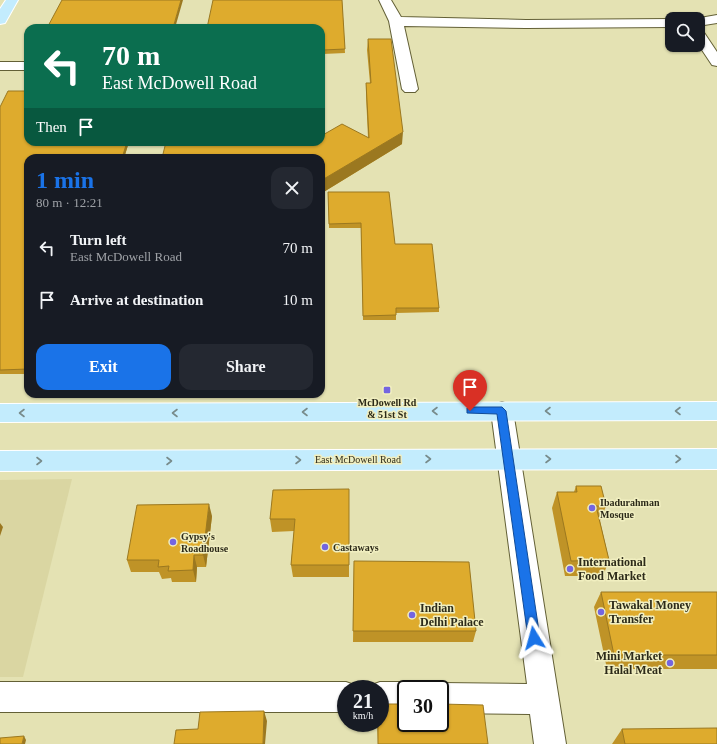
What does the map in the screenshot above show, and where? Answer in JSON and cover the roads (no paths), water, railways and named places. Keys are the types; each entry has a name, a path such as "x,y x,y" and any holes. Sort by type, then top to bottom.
{"main road":[{"path":"0,20 12,0"},
{"path":"0,414 717,411"},
{"name":"East McDowell Road","path":"0,461 508,458 717,459"}],"street":[{"path":"385,0 396,21 410,89"},
{"path":"705,22 717,19"},
{"path":"396,21 447,24 665,23"},
{"path":"705,23 717,23"},
{"path":"705,44 717,62"},
{"path":"0,66 24,66"},
{"path":"502,411 550,744"},
{"path":"0,697 337,697"},
{"path":"449,698 543,699"}],"place":[{"name":"McDowell Rd & 51st St","path":"387,390"},
{"name":"Ibadurahman Mosque","path":"592,508"},
{"name":"Gypsy's Roadhouse","path":"173,542"},
{"name":"Castaways","path":"325,547"},
{"name":"International Food Market","path":"570,569"},
{"name":"Tawakal Money Transfer","path":"601,612"},
{"name":"Indian Delhi Palace","path":"412,615"},
{"name":"Mini Market Halal Meat","path":"670,663"}]}
